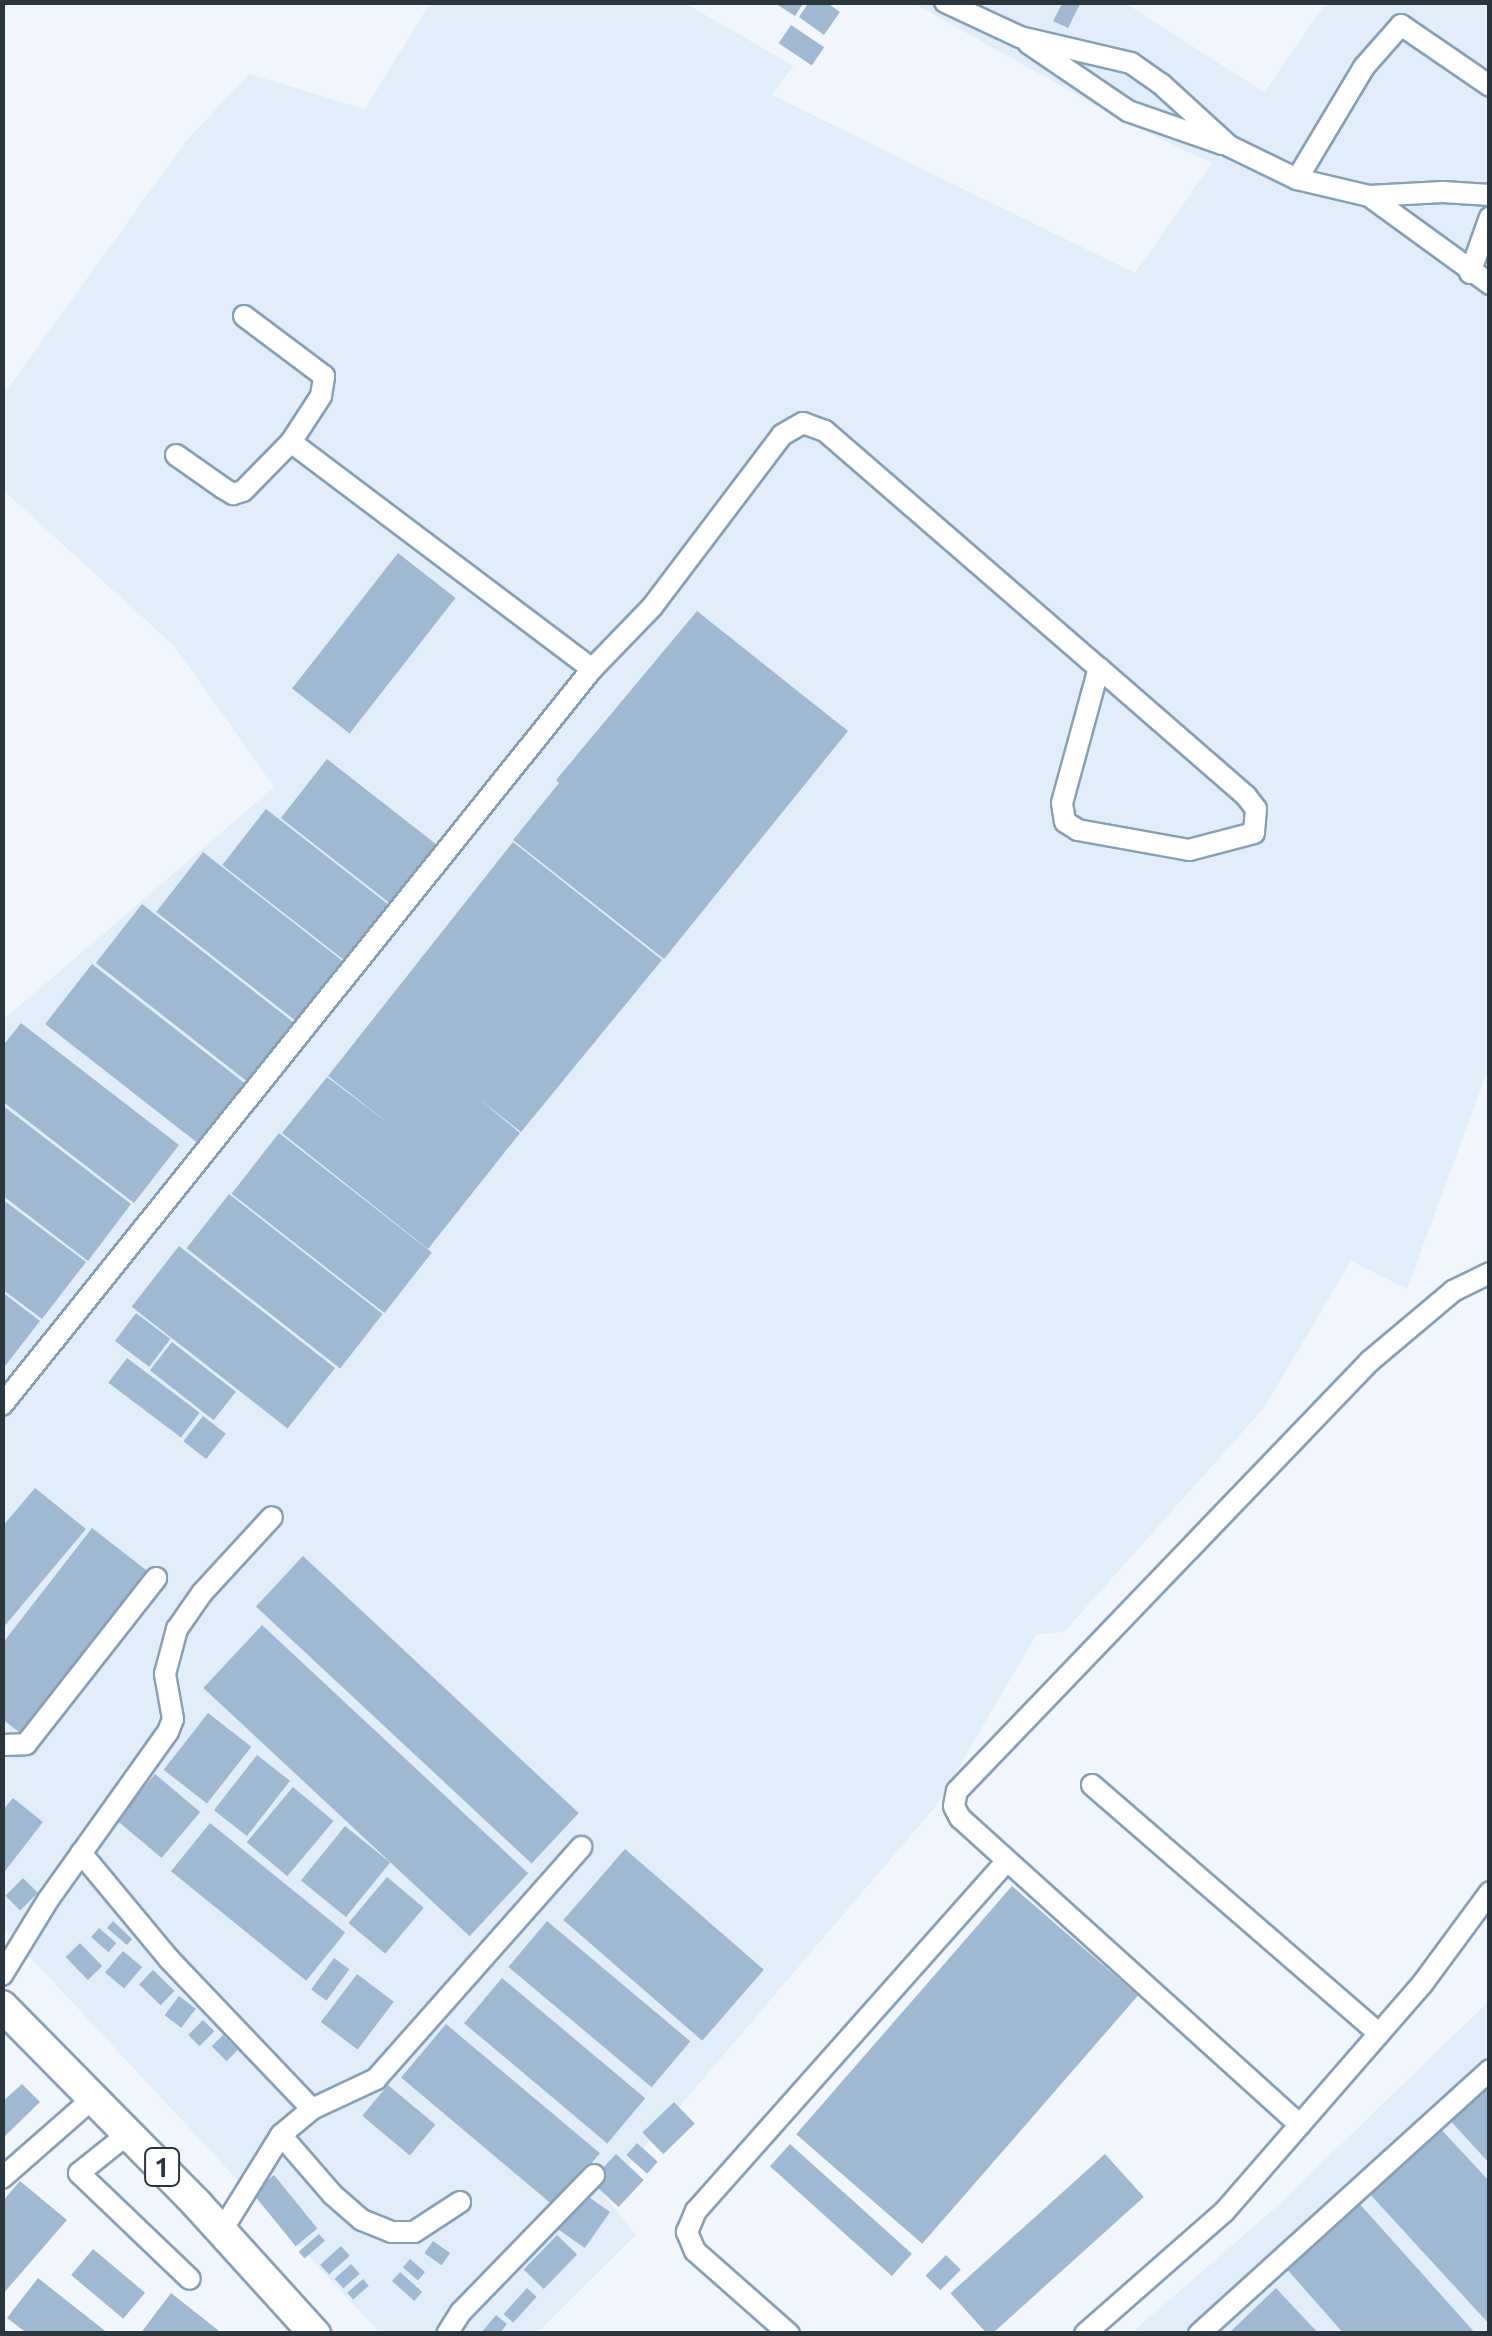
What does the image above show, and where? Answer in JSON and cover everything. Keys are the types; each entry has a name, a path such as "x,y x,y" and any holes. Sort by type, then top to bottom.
{"highway":[{"name":"1","path":"2,2006 222,2230 316,2334"}],"street":[{"path":"946,2 1020,37 1128,111 1228,146 1297,180 1369,196 1443,192 1490,195"},
{"path":"1297,180 1364,67 1400,24 1490,86"},
{"path":"1020,37 1131,63 1160,82 1228,146"},
{"path":"1369,196 1470,274 1490,284"},
{"path":"1470,274 1490,217"},
{"path":"176,456 233,494 256,480 291,442 321,396 324,376 244,316"},
{"path":"2,1406 592,669 652,608 782,435 803,423 824,432 1099,668 1246,796 1256,810 1254,833 1188,850 1078,830 1065,822 1062,803 1099,668"},
{"path":"291,442 592,669"},
{"path":"1300,2125 960,1818 954,1806 956,1791 1370,1361 1453,1291 1490,1273"},
{"path":"2,1975 81,1853 168,1732 173,1719 165,1674 177,1629 202,1594 272,1517"},
{"path":"2,1745 26,1744 156,1578"},
{"path":"1092,1785 1380,2034"},
{"path":"222,2230 280,2135 312,2110 376,2079 582,1847"},
{"path":"81,1853 169,1959 257,2046 312,2110"},
{"path":"789,2334 695,2251 687,2232 696,2211 1006,1862"},
{"path":"1085,2334 1224,2212 1423,1984 1490,1892"},
{"path":"1199,2334 1490,2070"},
{"path":"2,2178 93,2098"},
{"path":"128,2134 79,2173 190,2279"},
{"path":"280,2135 332,2195 362,2220 392,2232 414,2232 460,2202"},
{"path":"446,2334 461,2312 594,2175"}],"shaded area":[{"path":"430,3 685,3 794,66 772,95 1135,273 1212,163 1127,123 913,3 1125,3 1264,92 1326,3 1489,3 1489,1067 1407,1289 1351,1261 1264,1408 1064,1632 1037,1634 936,1806 604,2195 636,2235 537,2333 380,2333 3,1928 3,1020 274,787 174,646 3,490 3,395 186,141 249,74 365,109"},
{"path":"1489,2001 1489,2333 1130,2334 1275,2208"}],"building":[{"path":"773,2 804,2 795,16"},
{"path":"809,2 826,2 840,12 824,35 799,17"},
{"path":"1063,2 1080,4 1068,28 1053,21"},
{"path":"791,25 824,47 812,66 779,43"},
{"path":"398,553 456,598 350,733 292,689"},
{"path":"697,611 848,731 664,959 513,840 559,783 556,780"},
{"path":"327,759 436,844 390,903 281,818"},
{"path":"266,809 387,904 344,960 222,865"},
{"path":"513,842 662,960 521,1132 478,1098 520,1133 428,1249 282,1133 327,1077 392,1126 328,1076"},
{"path":"203,852 342,961 296,1021 156,912"},
{"path":"142,904 296,1024 249,1083 96,963"},
{"path":"92,964 247,1085 200,1145 45,1024"},
{"path":"21,1023 179,1145 134,1203 2,1101 2,1047"},
{"path":"2,1105 131,1204 88,1261 2,1195"},
{"path":"279,1133 432,1252 384,1313 232,1194"},
{"path":"229,1194 383,1314 340,1368 187,1248"},
{"path":"2,1199 86,1262 42,1319 2,1289"},
{"path":"179,1246 335,1368 288,1429 132,1307"},
{"path":"2,1292 40,1321 2,1370"},
{"path":"136,1313 170,1339 149,1367 115,1341"},
{"path":"172,1342 236,1392 214,1420 150,1370"},
{"path":"127,1358 200,1413 181,1438 108,1383"},
{"path":"203,1416 226,1434 206,1459 183,1441"},
{"path":"35,1488 86,1529 2,1629 2,1527"},
{"path":"92,1528 150,1573 24,1736 2,1719 2,1644"},
{"path":"303,1556 579,1813 532,1864 256,1606"},
{"path":"262,1625 528,1873 470,1936 203,1688"},
{"path":"208,1713 251,1747 207,1804 164,1770"},
{"path":"257,1755 290,1781 247,1836 214,1810"},
{"path":"155,1774 200,1812 162,1858 116,1820"},
{"path":"293,1787 334,1821 287,1876 247,1842"},
{"path":"13,1798 43,1822 2,1875 2,1811"},
{"path":"210,1823 345,1933 306,1981 171,1871"},
{"path":"345,1826 390,1863 346,1917 301,1880"},
{"path":"625,1849 764,1970 702,2041 563,1920"},
{"path":"387,1877 424,1908 385,1954 348,1923"},
{"path":"23,1878 38,1893 20,1911 5,1896"},
{"path":"1012,1886 1138,1996 922,2244 796,2134"},
{"path":"113,1921 132,1939 127,1945 107,1928"},
{"path":"547,1921 690,2041 652,2087 508,1967"},
{"path":"99,1928 116,1943 108,1952 91,1937"},
{"path":"80,1943 102,1966 88,1980 66,1957"},
{"path":"123,1951 142,1967 124,1989 105,1972"},
{"path":"334,1958 349,1969 326,2001 311,1990"},
{"path":"153,1970 175,1991 161,2005 139,1984"},
{"path":"357,1974 394,2002 358,2050 321,2022"},
{"path":"502,1978 645,2098 607,2143 464,2023"},
{"path":"179,1996 196,2009 181,2028 165,2015"},
{"path":"203,2020 214,2031 199,2046 188,2035"},
{"path":"446,2024 600,2153 555,2207 401,2078"},
{"path":"223,2035 238,2050 227,2061 212,2046"},
{"path":"1490,2079 1490,2164 1447,2117"},
{"path":"22,2084 40,2102 5,2136 2,2102"},
{"path":"388,2085 435,2125 410,2155 362,2116"},
{"path":"674,2102 695,2124 663,2154 642,2133"},
{"path":"1438,2126 1490,2182 1490,2325 1367,2191"},
{"path":"637,2143 658,2162 647,2174 626,2155"},
{"path":"790,2144 912,2254 892,2276 770,2166"},
{"path":"616,2154 644,2180 619,2207 591,2181"},
{"path":"1105,2154 1144,2197 992,2334 987,2334 950,2293"},
{"path":"274,2175 317,2229 296,2246 252,2193"},
{"path":"20,2181 67,2220 2,2295 2,2202"},
{"path":"583,2193 610,2212 585,2248 558,2229"},
{"path":"1358,2202 1476,2334 1344,2334 1285,2267"},
{"path":"319,2234 325,2241 305,2259 299,2252"},
{"path":"557,2235 577,2254 544,2289 524,2270"},
{"path":"433,2241 450,2253 442,2265 424,2253"},
{"path":"341,2246 350,2256 329,2274 320,2265"},
{"path":"93,2249 145,2293 123,2319 71,2275"},
{"path":"946,2255 961,2270 940,2290 925,2276"},
{"path":"410,2259 425,2272 418,2280 403,2267"},
{"path":"351,2264 360,2274 343,2288 335,2279"},
{"path":"400,2272 422,2292 414,2301 392,2281"},
{"path":"38,2278 109,2334 28,2334 7,2318"},
{"path":"363,2279 369,2286 353,2300 347,2293"},
{"path":"527,2288 537,2297 513,2323 504,2314"},
{"path":"1276,2288 1319,2334 1228,2334"},
{"path":"171,2293 223,2334 140,2334"},
{"path":"496,2315 507,2324 499,2334 480,2334"}]}
